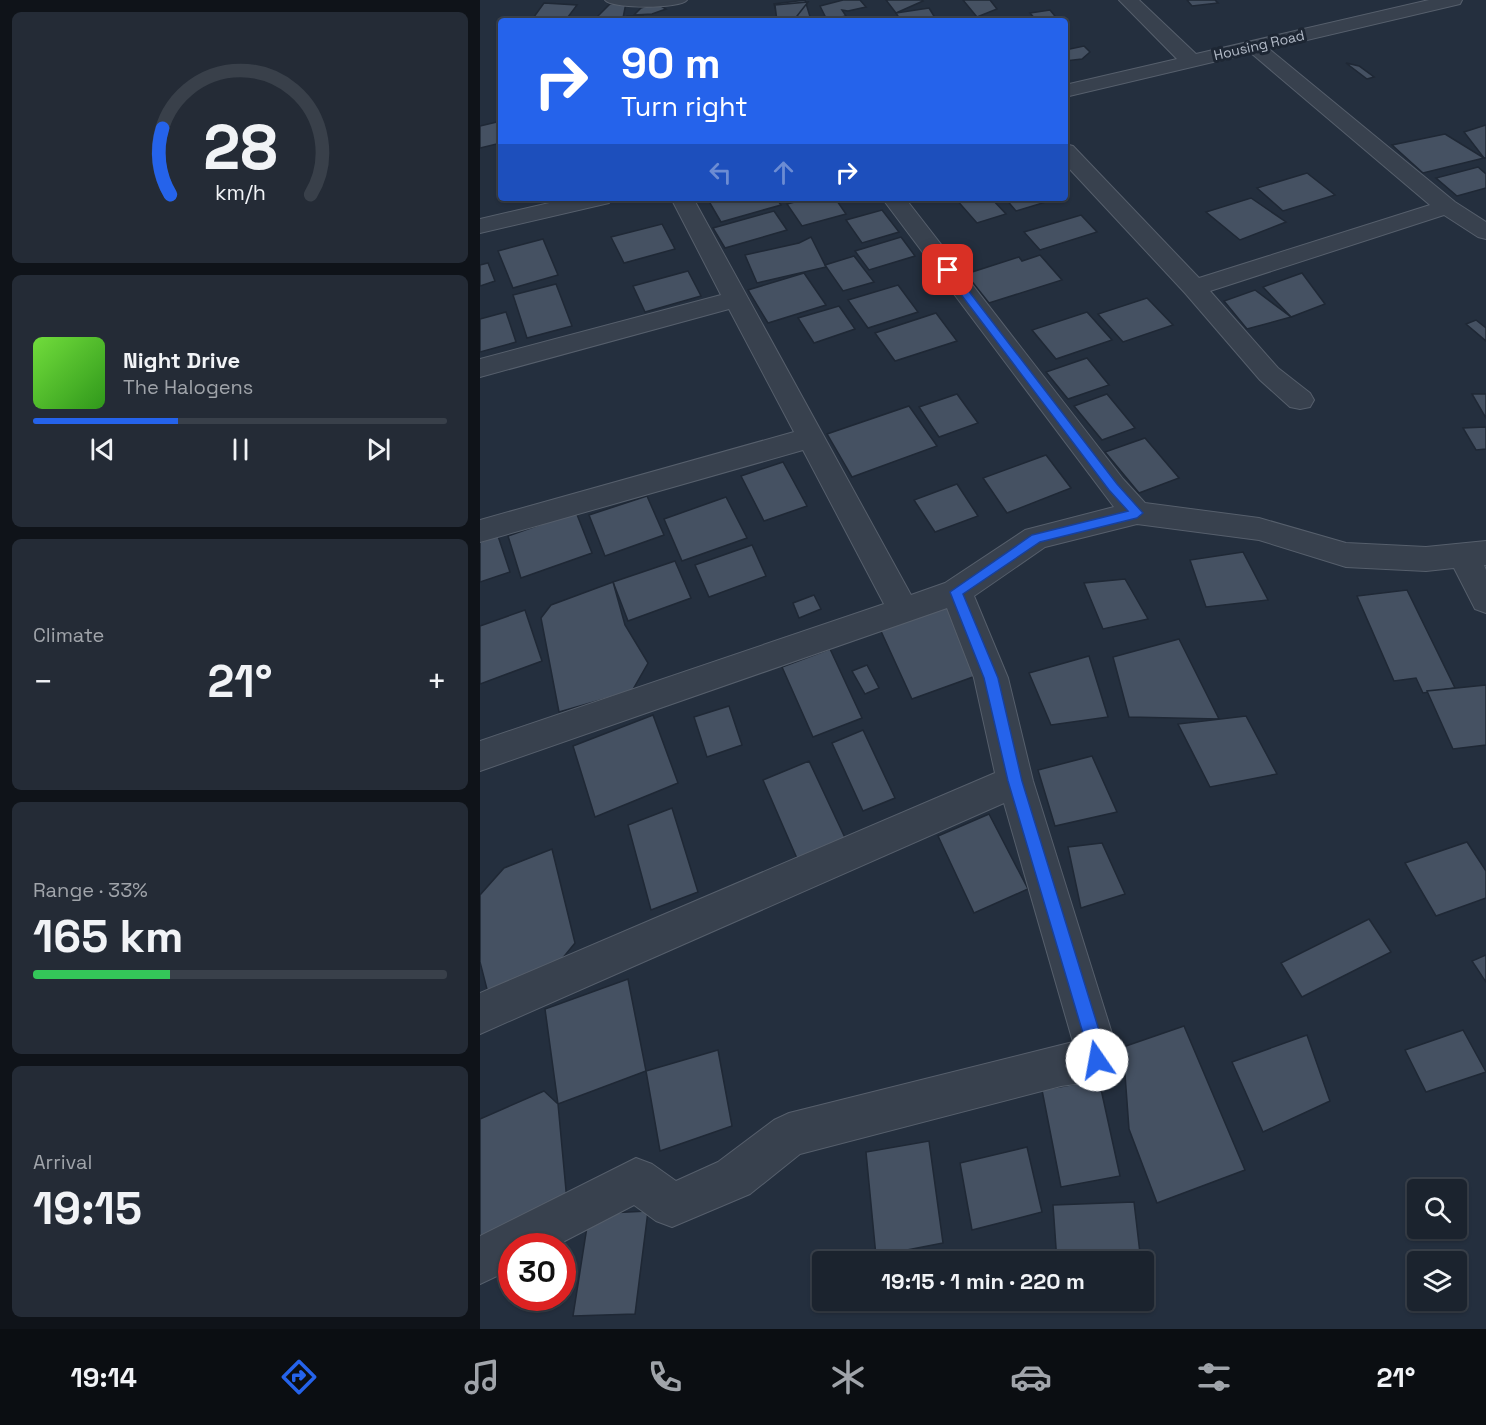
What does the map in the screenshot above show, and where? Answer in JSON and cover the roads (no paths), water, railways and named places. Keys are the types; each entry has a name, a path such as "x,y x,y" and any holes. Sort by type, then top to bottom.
{"street":[{"path":"614,0 678,0"},
{"path":"1128,0 1191,61"},
{"name":"Housing Road","path":"1068,90 1453,0"},
{"path":"1254,46 1447,207 1486,232"},
{"path":"1068,154 1194,288 1269,374 1300,400"},
{"path":"480,226 588,201"},
{"path":"684,201 903,610"},
{"path":"895,201 1113,487 1137,513"},
{"path":"1194,288 1447,207"},
{"path":"480,368 735,299"},
{"path":"480,531 809,438"},
{"path":"480,756 956,592 1036,538 1137,513 1259,529 1346,555 1426,559 1474,554 1486,600"},
{"path":"480,1261 636,1180 672,1205 734,1178 789,1136 1061,1065 1097,1060 1093,1040 1015,781 991,678 956,592"},
{"path":"480,1014 1015,781"}]}
